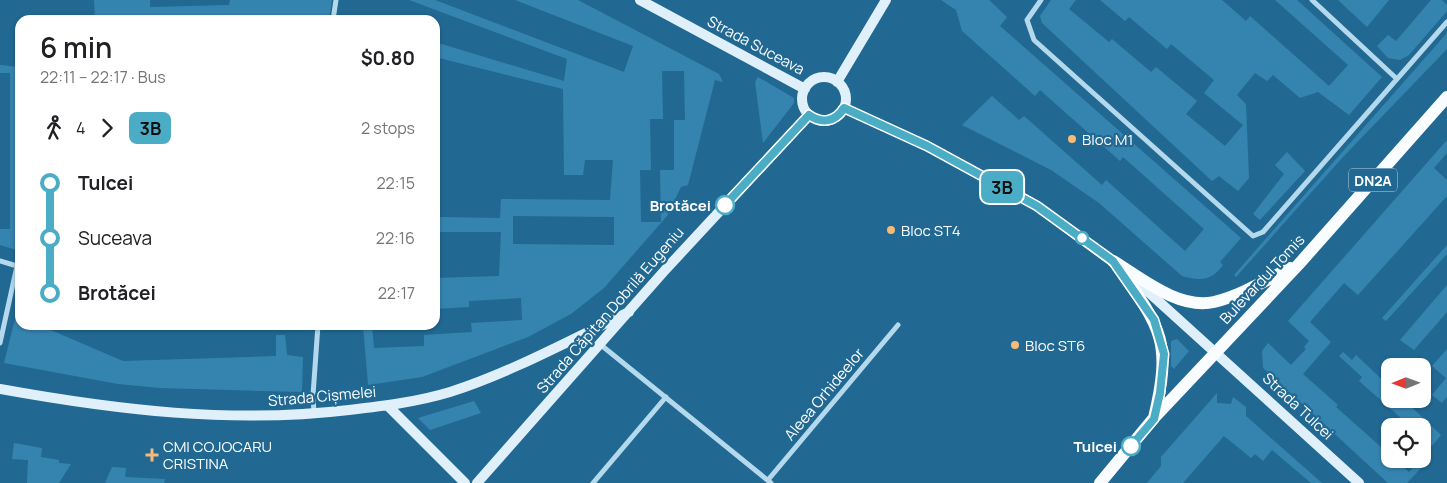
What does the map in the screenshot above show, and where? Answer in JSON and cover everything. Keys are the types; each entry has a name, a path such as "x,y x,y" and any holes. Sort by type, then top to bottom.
{"main road":[{"name":"Bulevardul Tomis","path":"1100,483 1154,419 1298,264 1447,97"},
{"path":"1113,261 1157,288 1197,303 1213,302 1236,295 1298,264"},
{"path":"1113,261 1144,304 1154,320 1160,335 1164,354 1163,371 1154,419"}],"street":[{"path":"334,15 336,0"},
{"name":"Strada Suceava","path":"640,0 805,89"},
{"path":"836,82 886,0"},
{"path":"1041,0 1027,20 1034,40 1252,236 1263,232 1447,22"},
{"path":"1312,0 1397,79"},
{"path":"830,78 836,82 845,94 844,108 840,114 821,121 809,115 802,102 805,89 816,79 830,78"},
{"path":"844,108 927,146 1037,206 1113,261 1216,352"},
{"name":"Strada Căpitan Dobrilă Eugeniu","path":"477,483 666,269 809,115"},
{"path":"0,261 15,266"},
{"path":"0,343 15,271"},
{"name":"Strada Cișmelei","path":"0,389 106,407 182,414 256,417 314,414 388,406 449,392 489,378 629,312"},
{"name":"Aleea Orhideelor","path":"601,344 770,481 898,325"},
{"path":"314,414 313,395 318,330"},
{"name":"Strada Tulcei","path":"1216,352 1359,483"},
{"path":"593,483 666,397"},
{"path":"388,406 465,483"}],"shaded area":[{"path":"94,0 150,0 150,7 229,5 230,0 332,0 330,15 95,15"},
{"path":"409,0 435,0 624,72 633,46 515,0 578,0 719,74 723,82 715,80 688,185 681,187 667,216 604,288 571,314 528,337 422,377 368,385 363,330 372,330 374,348 424,346 424,335 472,332 471,323 522,320 521,298 469,301 469,307 440,309 440,278 499,276 501,232 440,232 440,217 500,218 501,199 610,200 613,160 585,160 583,175 564,175 563,89 440,58 440,44 564,81 567,59","holes":["662,71 684,71 685,120 674,120 674,170 660,170 661,222 641,222 640,170 651,170 650,119 663,119","513,216 614,217 614,245 513,244"]},
{"path":"941,0 989,0 1007,17 1000,26 1241,238 1220,262 1223,265 1219,270 1210,277 1200,279 1182,276 1099,203 1051,170 962,125 992,96 1019,120 1024,116 1102,185 1106,180 1185,251 1204,229 1123,157 1120,161 1040,90 1035,96 962,31 956,10"},
{"path":"1051,0 1076,0 1069,9 1109,42 1112,39 1151,72 1156,67 1197,101 1186,114 1225,146 1243,125 1204,93 1214,80 1171,44 1167,49 1129,17 1125,21 1100,0 1222,0 1246,21 1250,16 1329,86 1348,65 1275,0 1297,0 1382,77 1349,115 1318,92 1300,98 1273,75 1267,81 1255,73 1237,95 1246,104 1249,178 1238,191 1219,176 1212,181 1042,23 1040,16"},
{"path":"1338,0 1389,0 1367,27"},
{"path":"1431,0 1442,0 1447,5 1447,11 1409,55 1400,60 1388,58 1377,46 1388,35 1396,41"},
{"path":"1447,33 1447,49 1343,157 1236,277 1234,275"},
{"path":"0,65 15,66 15,250 0,245 0,229 10,229 10,73 0,73"},
{"path":"758,77 794,98 794,103 763,143 755,82"},
{"path":"1447,140 1447,153 1434,168 1447,180 1447,196 1358,295 1344,283 1310,322 1331,342 1303,374 1338,405 1336,407 1381,447 1381,468 1404,468 1409,472 1413,468 1421,468 1407,483 1388,483 1263,368 1262,351 1268,343 1291,365 1306,349 1304,347 1309,341 1288,321"},
{"path":"1287,152 1305,171 1260,220 1253,214 1284,174 1275,165"},
{"path":"1447,245 1447,254 1386,321 1382,318"},
{"path":"1447,285 1447,312 1414,350 1400,340"},
{"path":"15,319 15,330 51,330 123,361 276,356 276,335 285,335 287,355 303,357 302,392 160,388 118,384 4,363"},
{"path":"1177,339 1189,351 1174,369 1171,366 1171,341"},
{"path":"1447,349 1447,397 1442,403 1432,395 1446,378 1432,366"},
{"path":"1343,352 1352,360 1356,355 1381,379 1381,400 1359,381 1362,377 1339,356"},
{"path":"1217,393 1217,403 1231,404 1233,397 1246,407 1246,416 1322,483 1311,483 1272,450 1263,461 1255,454 1251,458 1224,436 1183,483 1147,483 1161,466 1161,457"},
{"path":"474,401 481,413 430,430 418,418"},
{"path":"1390,408 1412,408 1423,418 1401,418"},
{"path":"1431,426 1441,435 1431,445"},
{"path":"14,443 42,448 41,457 59,460 59,463 71,464 59,483 27,483 28,460 12,459"},
{"path":"112,467 126,468 125,477 165,479 164,483 105,483"}],"bus line":[{"name":"3B","path":"725,205 809,115 821,121 828,120 835,118 844,108 927,146 1037,206 1113,261 1144,304 1154,320 1160,335 1164,354 1163,371 1154,419 1131,446"}],"place":[{"name":"Bloc M1","path":"1072,139"},
{"name":"Brotăcei","path":"725,205"},
{"name":"Bloc ST4","path":"891,230"},
{"name":"Bloc ST6","path":"1015,345"},
{"name":"Tulcei","path":"1131,446"},
{"name":"CMI COJOCARU CRISTINA","path":"152,455"}]}
